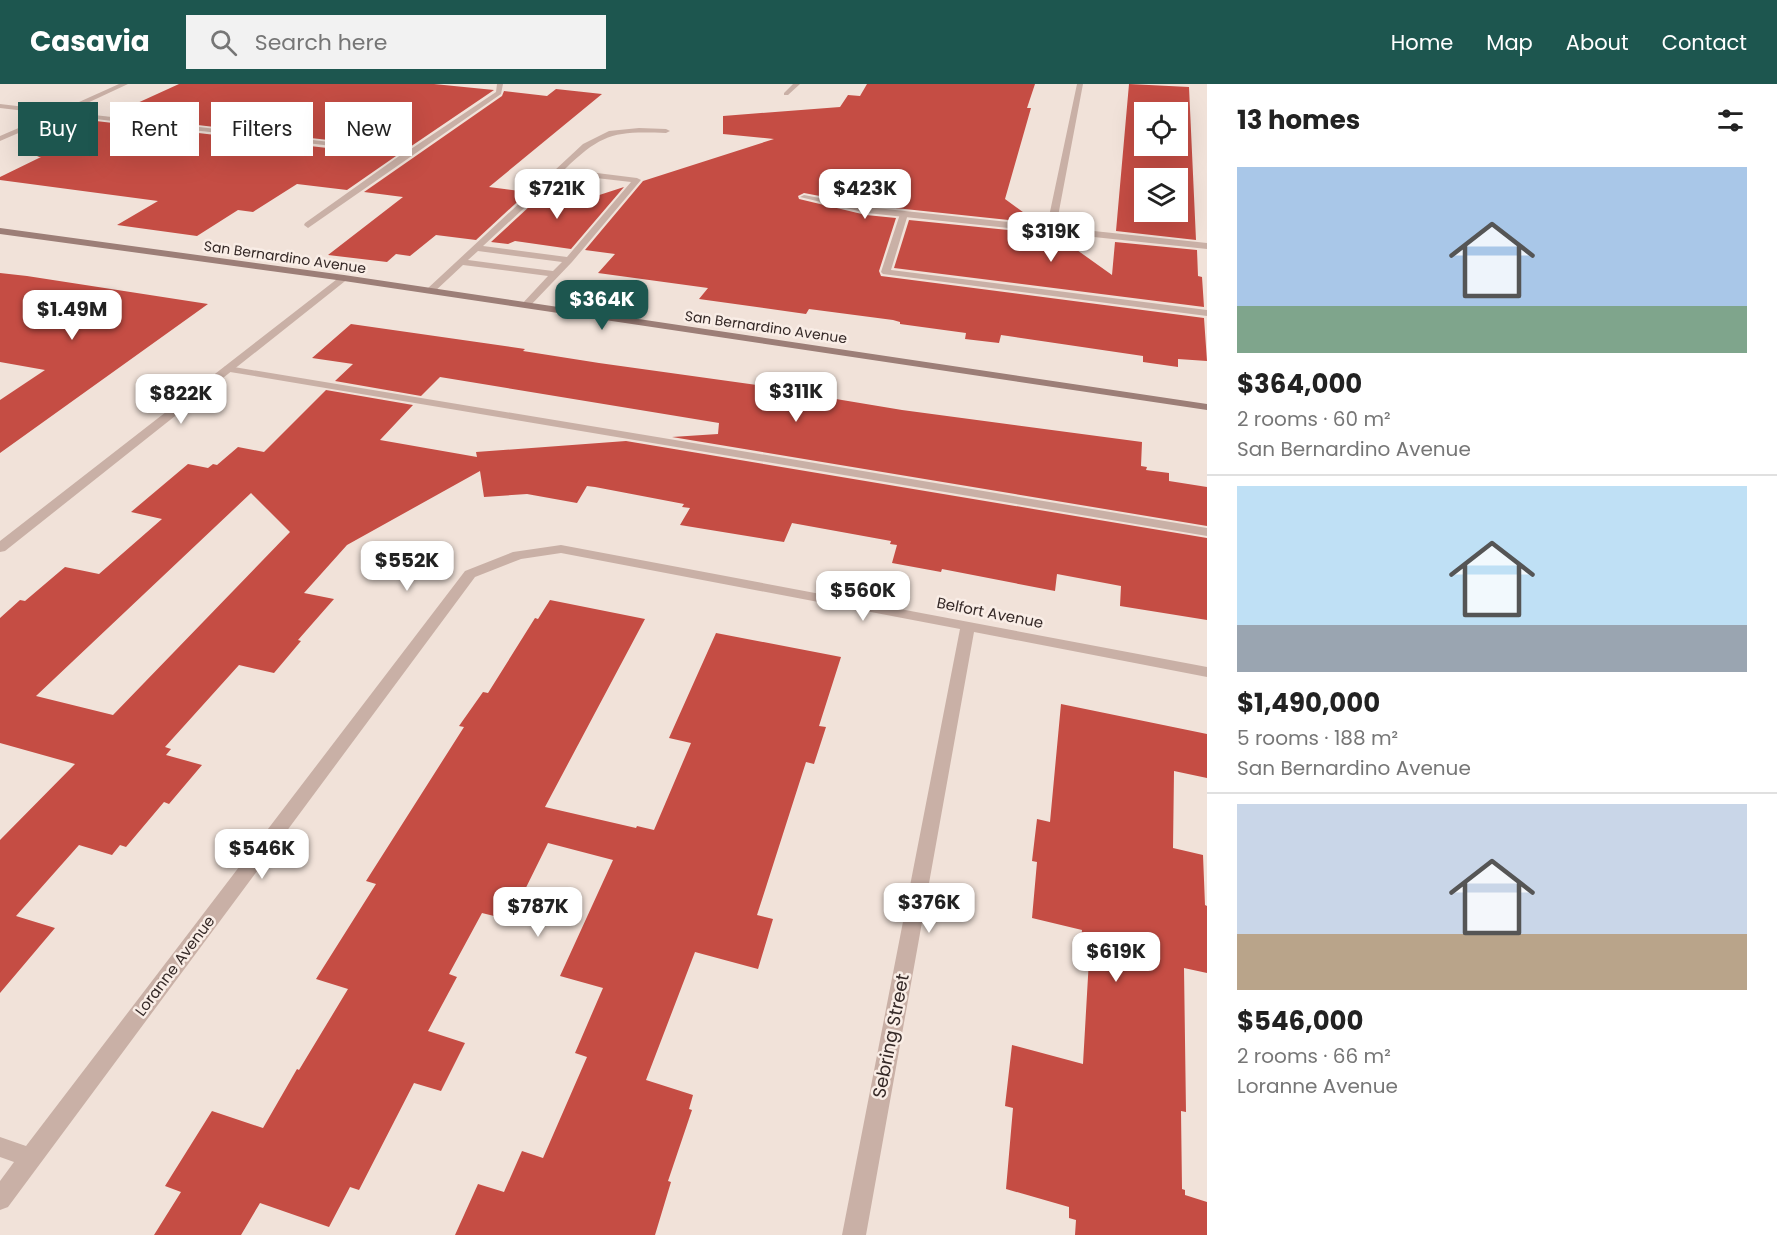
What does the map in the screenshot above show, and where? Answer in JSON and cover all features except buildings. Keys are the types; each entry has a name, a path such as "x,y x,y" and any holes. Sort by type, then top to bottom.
{"main road":[{"name":"San Bernardino Avenue","path":"0,231 344,278 1207,407"}],"street":[{"path":"82,102 125,84"},
{"path":"412,151 499,93 500,84"},
{"path":"786,94 797,84"},
{"path":"1051,229 1080,84"},
{"path":"0,106 18,107"},
{"path":"98,115 325,143"},
{"path":"430,291 593,140 632,130 666,131"},
{"path":"0,139 18,131"},
{"path":"308,225 405,156"},
{"path":"526,305 569,260 637,180 559,171"},
{"path":"804,197 867,210 1207,246"},
{"path":"904,213 886,272 1207,312"},
{"path":"477,248 569,260"},
{"path":"461,262 555,274"},
{"path":"0,548 344,278"},
{"path":"228,369 1207,532"},
{"name":"Belfort Avenue","path":"518,555 561,549 1207,672"},
{"name":"Loranne Avenue","path":"0,1199 470,574 518,555"},
{"name":"Sebring Street","path":"854,1235 968,625"},
{"path":"0,1147 30,1158"}]}
